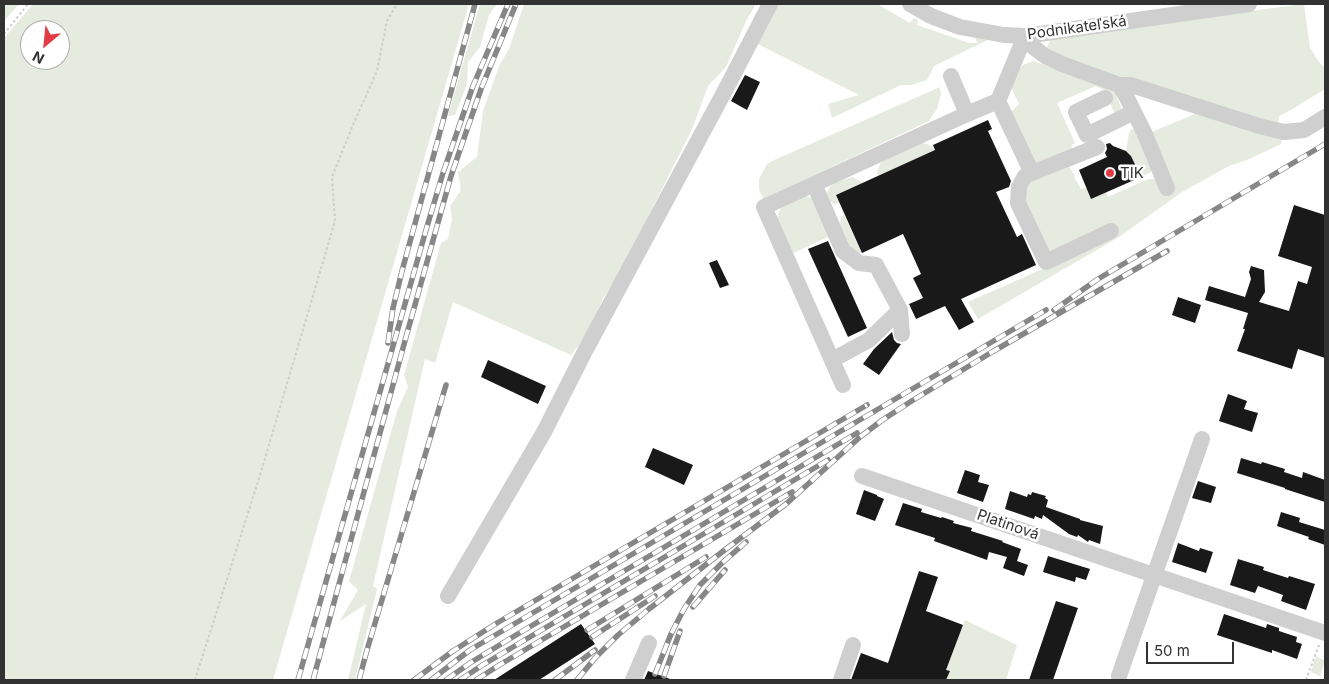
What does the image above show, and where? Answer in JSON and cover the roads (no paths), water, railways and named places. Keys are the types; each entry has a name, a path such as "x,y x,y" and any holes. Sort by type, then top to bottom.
{"street":[{"path":"448,596 544,432 585,351 770,4"},
{"name":"Podnikateľská","path":"910,4 931,16 960,27 1004,35 1025,36 1249,4"},
{"path":"1025,36 1032,46 1062,64 1120,85 1132,85 1259,126 1284,132 1304,130 1325,117"},
{"path":"843,385 764,207 998,100 1025,36"},
{"path":"951,76 967,114"},
{"path":"1120,85 1134,112 1167,188"},
{"path":"1105,98 1076,112 1087,135 1134,112"},
{"path":"998,100 1032,173"},
{"path":"1097,147 1024,176 1019,187 1018,203 1046,262 1111,231"},
{"path":"814,184 844,252 859,263 876,266 900,310 902,334"},
{"path":"832,360 869,340 900,310"},
{"path":"1119,676 1202,439"},
{"name":"Platinová","path":"862,476 1324,632"},
{"path":"634,680 648,643"},
{"path":"841,680 854,645"}],"railway":[{"path":"388,343 393,308 402,271 475,4"},
{"path":"298,680 443,173 473,86 508,4"},
{"path":"313,680 451,176 481,89 516,4"},
{"path":"1054,310 1098,279 1325,144"},
{"path":"577,680 595,658 618,635 722,552 786,504 860,437 881,421 992,352 1167,251"},
{"path":"431,680 470,650 1046,310"},
{"path":"359,680 446,385"},
{"path":"414,680 453,651 497,623 867,405"},
{"path":"446,680 516,635 857,433"},
{"path":"460,680 828,460"},
{"path":"476,680 792,492"},
{"path":"655,674 671,634 684,609 700,585 746,542"},
{"path":"587,630 706,557"},
{"path":"693,607 725,570"},
{"path":"592,637 655,596"},
{"path":"664,676 680,631"},
{"path":"555,680 595,650"}],"place":[{"name":"TIK","path":"1110,173"}]}
